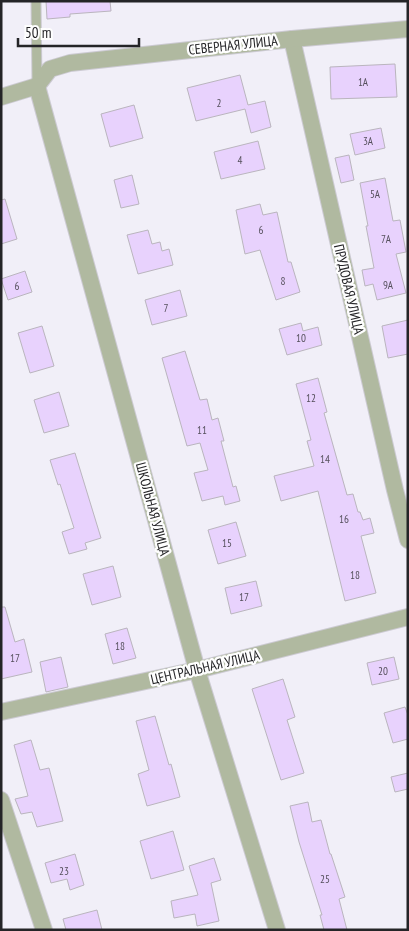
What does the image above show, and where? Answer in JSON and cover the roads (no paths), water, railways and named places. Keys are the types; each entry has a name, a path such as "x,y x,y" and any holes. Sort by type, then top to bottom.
{"street":[{"name":"СЕВЕРНАЯ УЛИЦА","path":"37,86 50,69 70,62 408,29"},
{"name":"ПРУДОВАЯ УЛИЦА","path":"292,39 392,480 408,540"},
{"path":"1,97 37,86"},
{"name":"ШКОЛЬНАЯ УЛИЦА","path":"37,86 196,670 277,930"},
{"name":"ЦЕНТРАЛЬНАЯ УЛИЦА","path":"1,712 196,670 408,617"},
{"path":"1,800 44,930"}],"lane":[{"path":"36,1 37,86"}]}
